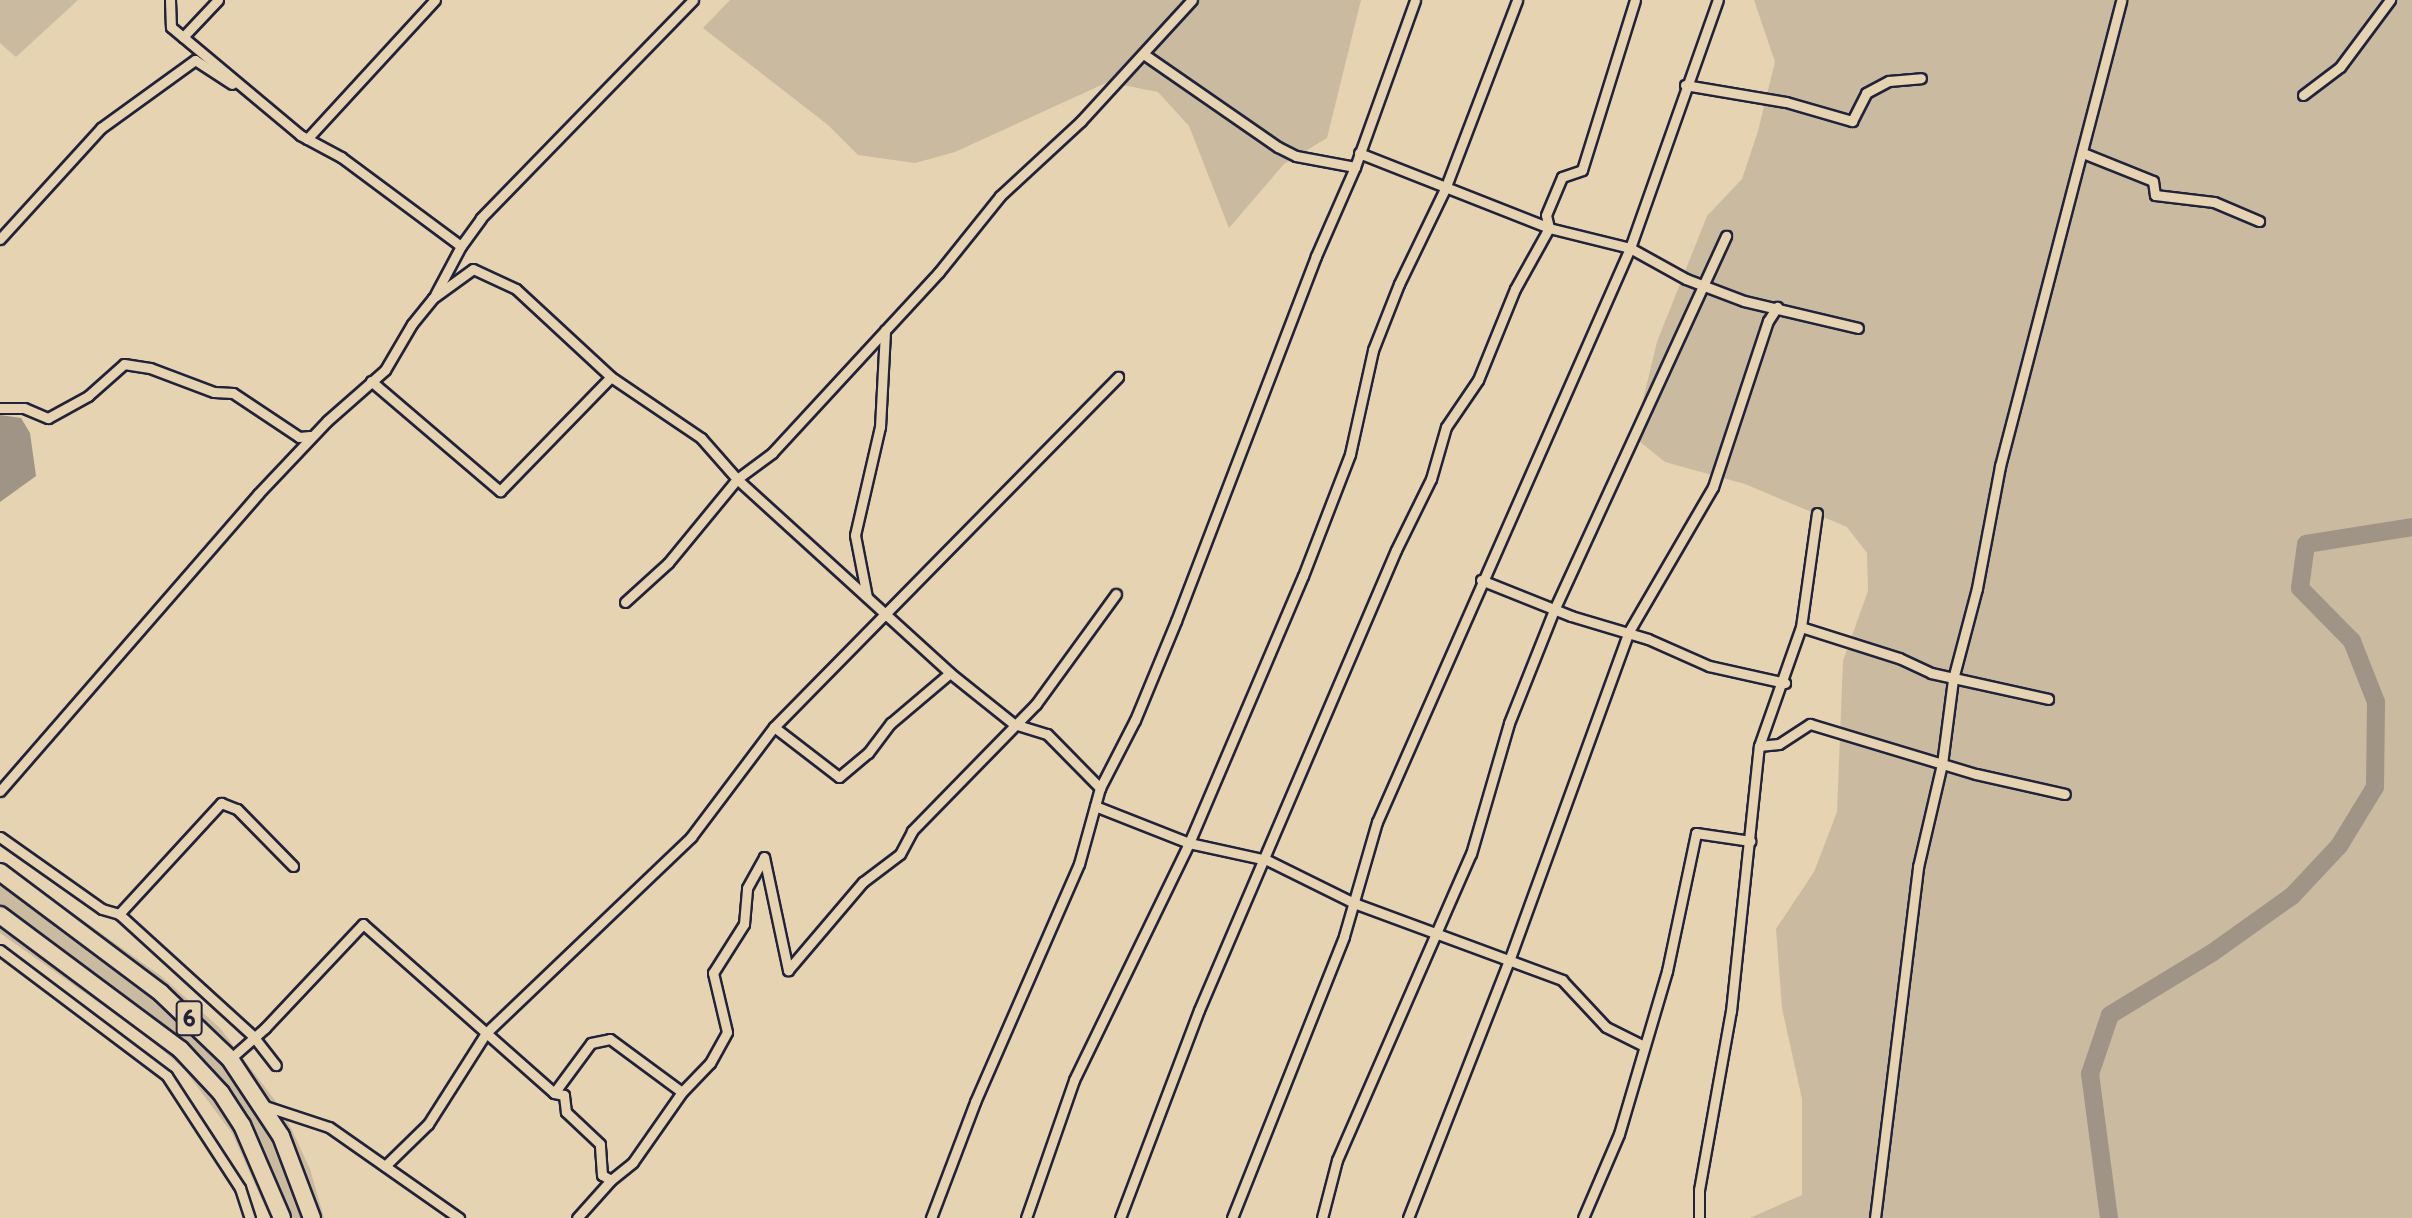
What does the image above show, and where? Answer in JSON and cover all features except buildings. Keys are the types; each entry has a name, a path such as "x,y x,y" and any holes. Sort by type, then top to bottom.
{"highway":[{"name":"6","path":"0,872 161,993 230,1059 265,1107 300,1178 312,1218"},
{"name":"6","path":"0,915 146,1020 188,1058 242,1125 282,1218"}],"street":[{"path":"170,0 171,27 307,139 341,157 461,246"},
{"path":"183,37 218,0"},
{"path":"307,139 435,0"},
{"path":"625,602 667,563 737,480 772,453 885,330 1000,196 1027,175 1145,55 1192,0"},
{"path":"931,1218 975,1102 1079,863 1100,788 1176,621 1316,256 1355,167 1415,0"},
{"path":"1026,1218 1074,1080 1189,844 1303,576 1350,454 1374,350 1399,284 1445,189 1517,0"},
{"path":"1120,1218 1199,1010 1267,860 1300,773 1431,479 1446,427 1478,380 1515,289 1549,228 1546,215 1562,177 1581,170 1593,141 1634,0"},
{"path":"1232,1218 1345,936 1377,822 1481,580 1630,248 1685,85 1718,0"},
{"path":"1875,1218 1918,867 1942,764 1953,679 1977,588 2000,466 2121,0"},
{"path":"2303,95 2340,68 2390,0"},
{"path":"0,791 258,494 371,381 386,370 412,324 433,298 461,246 481,218 692,1"},
{"path":"1145,55 1278,147 1296,156 1355,167"},
{"path":"0,239 101,128 195,60 329,149"},
{"path":"1685,85 1786,102 1852,121 1866,93 1889,81 1921,78"},
{"path":"1359,153 1549,228 1630,248 1686,279 1744,301 1858,328"},
{"path":"2083,153 2153,181 2155,195 2214,202 2259,221"},
{"path":"1322,1218 1338,1160 1390,1035 1438,936 1471,854 1509,723 1554,610 1726,236"},
{"path":"433,298 473,270 516,289 611,377 701,438 737,480 887,612 950,673 1014,724 1047,734 1100,788"},
{"path":"1408,1218 1510,958 1628,633 1713,487 1768,321 1777,307"},
{"path":"867,597 855,535 880,427 885,330"},
{"path":"0,408 24,408 48,418 88,396 124,364 150,368 214,392 233,393 299,437 310,436"},
{"path":"371,381 500,491 611,377"},
{"path":"385,1166 428,1124 486,1033 691,837 774,727 1118,377"},
{"path":"1699,1218 1699,1190 1731,1011 1759,746 1785,683 1801,627 1817,513"},
{"path":"1481,580 1570,616 1628,633 1709,666 1785,683"},
{"path":"577,1218 611,1180 633,1161 682,1092 710,1063 727,1032 713,973 744,924 747,888 764,857 788,970 863,882 900,854 912,831 1014,724 1036,705 1116,594"},
{"path":"1801,627 1953,679 2048,699"},
{"path":"774,727 839,777 868,753 891,723 950,673"},
{"path":"1759,746 1779,744 1810,724 1942,764 2065,794"},
{"path":"119,914 220,803 237,809 293,866"},
{"path":"1095,806 1189,844 1267,860 1354,903 1438,936 1510,958 1562,980 1606,1027 1644,1046"},
{"path":"1583,1218 1619,1134 1667,971 1696,832 1750,841"},
{"path":"0,838 102,909 119,914 253,1036 276,1065"},
{"path":"230,1059 265,1028 363,924 554,1093 564,1095 566,1112 600,1144 602,1175 611,1180"},
{"path":"0,950 167,1076 240,1188 250,1218"},
{"path":"554,1093 591,1043 610,1039 682,1092"},
{"path":"265,1107 330,1127 459,1218"}],"shaded area":[{"path":"0,0 78,0 16,57 0,43"},
{"path":"730,0 1361,0 1327,138 1284,164 1229,228 1189,126 1158,92 1108,82 955,152 915,163 858,155 828,125 703,28"},
{"path":"1754,0 2412,0 2412,1218 1750,1218 1802,1195 1802,1099 1782,1008 1776,929 1814,872 1837,812 1843,661 1868,591 1867,553 1847,527 1745,484 1665,462 1634,437 1657,342 1707,216 1742,179 1758,131 1775,62"},
{"path":"0,415 21,418 30,433 36,476 0,502"},
{"path":"0,861 161,976 220,1028 283,1111 310,1169 324,1218 270,1218 232,1133 184,1069 146,1036 0,933"}],"waterway":[{"path":"2109,1218 2090,1074 2110,1015 2212,953 2292,896 2339,846 2375,787 2376,702 2352,641 2300,588 2306,544 2412,527"}]}
